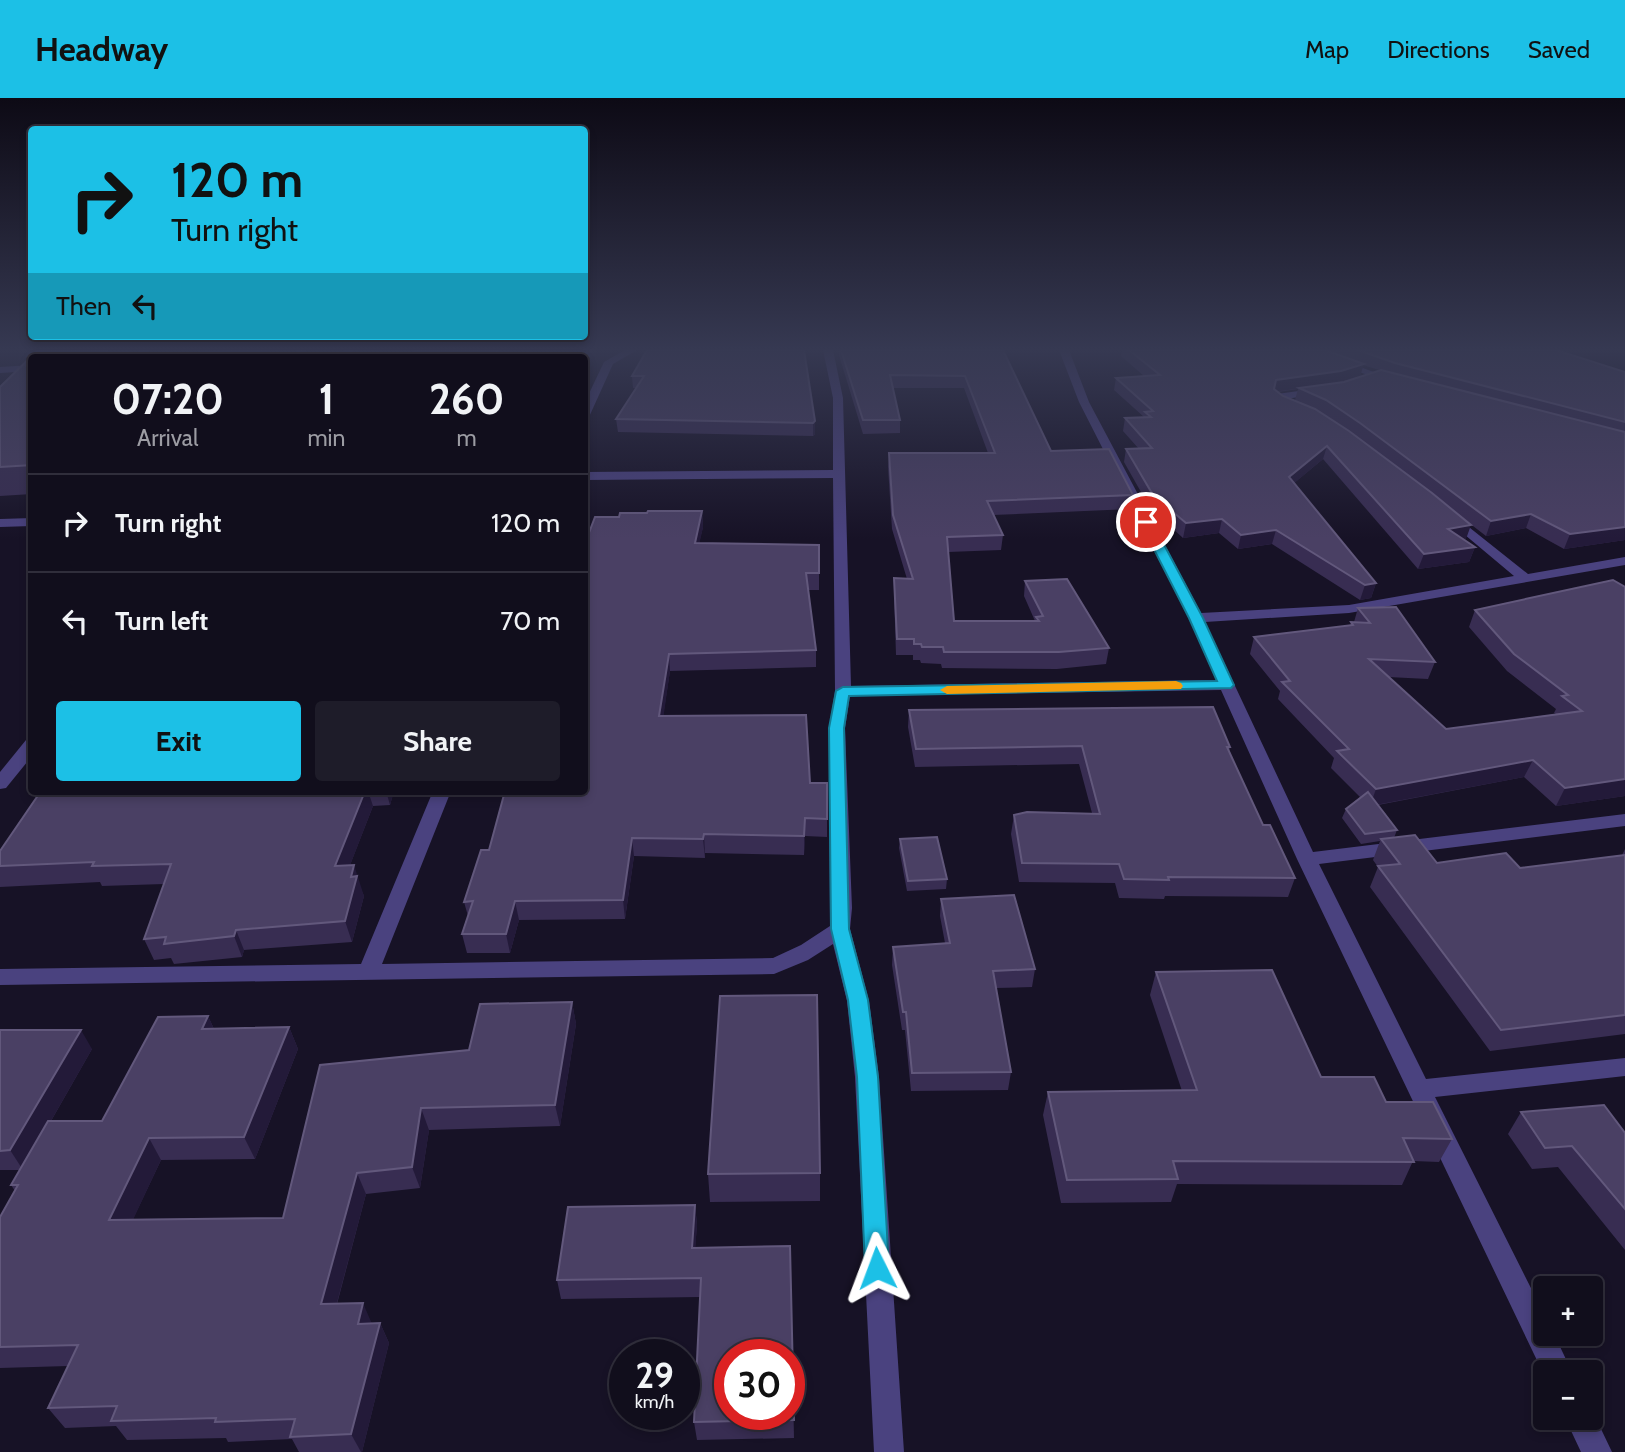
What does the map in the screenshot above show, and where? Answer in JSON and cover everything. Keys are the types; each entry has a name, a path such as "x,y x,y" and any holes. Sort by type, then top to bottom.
{"street":[{"path":"838,413 843,691 837,728 840,929 858,1000 867,1077 890,1452"},
{"path":"1089,413 1196,618 1307,859 1552,1360"},
{"path":"588,476 839,474"},
{"path":"1443,511 1526,579"},
{"path":"0,523 28,522"},
{"path":"1196,618 1349,609 1625,561"},
{"path":"843,691 1226,685"},
{"path":"0,785 28,749"},
{"path":"368,972 440,795"},
{"path":"1307,859 1625,820"},
{"path":"0,977 774,966 798,957 840,929"},
{"path":"1418,1089 1625,1067"},
{"path":"1586,1430 1597,1452"}],"building":[{"path":"0,413 28,413 28,465 0,467"},
{"path":"620,413 814,413 815,421 813,423 616,419"},
{"path":"861,413 898,413 900,420 863,420"},
{"path":"979,413 1033,413 1051,451 1109,449 1133,495 987,501 1003,535 947,537 954,621 1039,621 1036,617 1043,616 1025,581 1067,579 1109,648 1059,652 944,652 943,647 922,647 921,644 914,644 914,639 897,639 894,578 913,579 893,515 889,453 995,453"},
{"path":"1146,413 1321,413 1432,493 1471,525 1448,529 1475,547 1424,554 1327,446 1289,477 1376,583 1365,585 1276,530 1241,535 1222,519 1186,523 1153,495 1126,449 1152,448 1125,418 1151,417"},
{"path":"1345,413 1551,413 1625,432 1625,527 1570,534 1531,514 1491,521"},
{"path":"1591,413 1625,413 1625,422"},
{"path":"702,511 695,543 819,545 819,573 806,573 816,650 669,654 659,716 806,715 810,783 827,783 827,819 805,818 804,836 704,834 703,839 632,838 623,900 515,901 506,934 462,934 473,901 464,902 481,850 489,850 504,795 588,795 588,535 595,517"},
{"path":"1613,580 1625,587 1625,779 1565,788 1533,760 1376,789 1337,751 1349,749 1282,682 1290,681 1254,637 1353,625 1351,622 1370,623 1358,608 1396,607 1435,662 1369,659 1446,729 1582,711 1562,696 1568,695 1514,654 1475,610"},
{"path":"1213,707 1230,747 1227,747 1263,825 1270,825 1295,878 1124,879 1119,864 1022,863 1014,815 1027,812 1100,814 1082,746 916,749 909,710"},
{"path":"1368,792 1397,830 1365,834 1346,809"},
{"path":"38,795 363,795 335,866 354,865 351,877 357,876 345,921 236,930 234,936 164,944 166,937 144,939 171,864 92,866 94,862 0,866 0,851"},
{"path":"1415,835 1437,863 1506,853 1520,868 1625,855 1625,1015 1501,1030 1378,866 1400,864 1381,839"},
{"path":"937,837 947,879 908,881 900,839"},
{"path":"1014,895 1035,969 993,971 1011,1072 912,1073 906,1012 903,1012 893,947 950,943 941,899"},
{"path":"1272,970 1321,1077 1374,1077 1386,1102 1433,1102 1452,1139 1403,1138 1414,1162 1173,1161 1178,1179 1067,1180 1048,1092 1197,1090 1156,972"},
{"path":"817,995 820,1173 708,1174 720,996"},
{"path":"572,1002 555,1105 421,1108 412,1167 357,1173 321,1304 363,1303 358,1324 380,1323 351,1434 290,1437 295,1419 215,1422 216,1418 111,1421 117,1406 48,1408 78,1345 0,1347 0,1217 18,1185 11,1185 48,1121 102,1121 158,1017 208,1016 202,1029 289,1027 244,1137 149,1138 109,1220 283,1218 320,1065 469,1050 480,1004"},
{"path":"0,1030 81,1030 10,1150 0,1151"},
{"path":"1604,1105 1625,1133 1625,1209 1572,1146 1545,1148 1521,1112"},
{"path":"695,1205 692,1248 790,1246 792,1339 714,1339 714,1422 700,1422 698,1339 701,1278 557,1280 568,1207"}],"slow traffic":[{"path":"947,690 1176,686"}],"route":[{"path":"877,1268 867,1077 858,1000 840,929 842,908 837,728 843,691 1226,685 1196,618 1146,522"}]}
